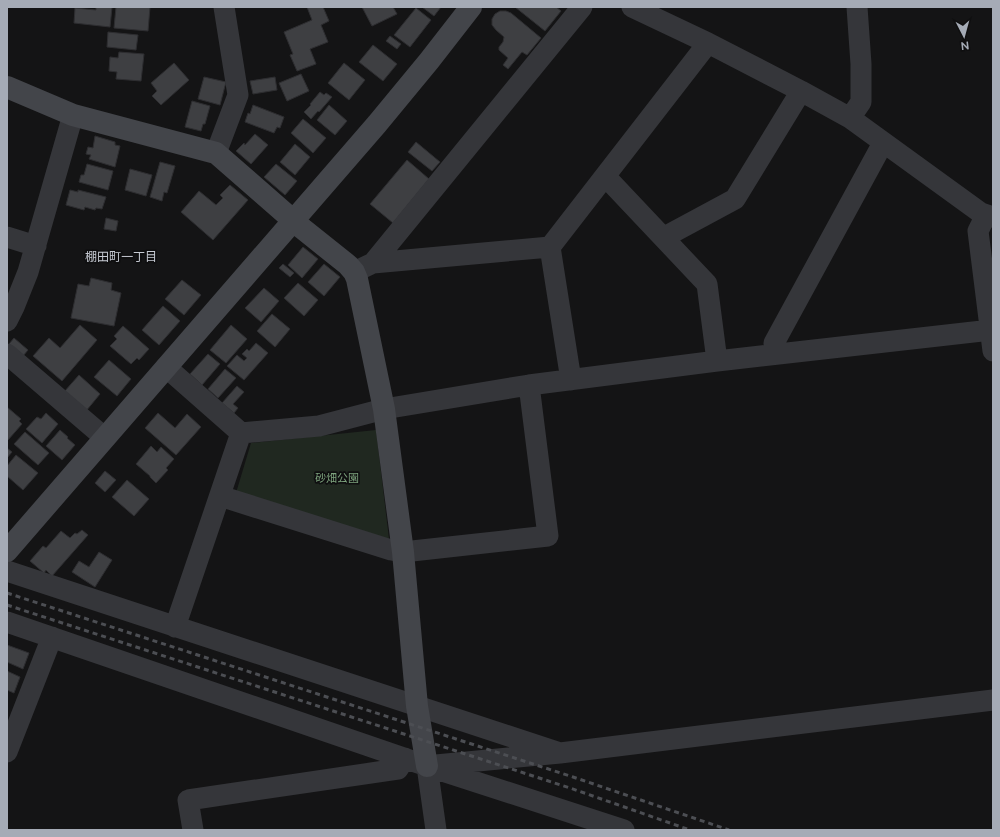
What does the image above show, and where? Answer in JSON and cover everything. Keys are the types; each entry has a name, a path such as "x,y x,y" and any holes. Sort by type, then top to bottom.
{"street":[{"path":"216,153 238,95 224,7"},
{"path":"7,550 377,124 471,7"},
{"path":"373,263 582,7"},
{"path":"632,7 801,91 850,118 981,213 989,216 978,231 993,351"},
{"path":"850,118 861,102 861,64 857,7"},
{"path":"571,380 550,247 708,44"},
{"path":"7,87 73,115 216,153 303,229 348,265 354,272 357,279 384,409 403,552 417,706 436,830"},
{"path":"665,239 670,234 735,199 801,91"},
{"path":"7,320 14,307 28,272 73,115"},
{"path":"775,354 774,343 883,142"},
{"path":"605,176 707,284 717,361"},
{"path":"7,236 36,246"},
{"path":"354,272 373,263 550,247"},
{"path":"166,367 241,433 319,426 384,409 529,385 775,354 990,330"},
{"path":"7,354 105,438"},
{"path":"220,496 391,550 403,552 548,536 529,385"},
{"path":"175,627 241,433"},
{"path":"7,571 560,753"},
{"path":"7,622 427,766 624,830"},
{"path":"7,752 52,637"},
{"path":"427,766 560,753 993,700"},
{"path":"193,830 188,800 398,769 405,758"}],"green space":[{"name":"砂畑公園","path":"376,430 389,539 236,493 251,443"}],"building":[{"path":"96,7 112,7 110,27 74,23 75,8 96,10"},
{"path":"116,7 150,7 148,31 114,28"},
{"path":"307,7 323,7 329,21 321,25 328,42 310,49 316,64 297,71 290,55 293,54 284,32 312,20"},
{"path":"362,7 393,7 397,14 372,26"},
{"path":"422,7 441,7 434,16"},
{"path":"515,7 556,7 561,11 545,31"},
{"path":"416,8 431,20 410,47 394,35"},
{"path":"500,11 511,13 541,38 527,55 522,52 508,69 503,65 508,58 499,50 504,37 492,25 492,19 495,14"},
{"path":"108,32 138,35 136,50 107,47"},
{"path":"390,36 401,44 397,49 386,41"},
{"path":"373,45 397,64 383,81 359,62"},
{"path":"119,52 144,54 141,81 116,79 117,72 109,71 110,57 118,58"},
{"path":"174,63 189,80 161,105 152,96 157,91 151,83"},
{"path":"344,63 365,80 349,100 328,83"},
{"path":"301,74 309,91 287,101 279,83"},
{"path":"204,77 226,82 220,105 198,99"},
{"path":"275,77 277,90 253,94 250,81"},
{"path":"320,92 324,95 326,93 332,97 311,119 304,112"},
{"path":"192,101 210,106 205,124 203,124 201,131 185,127"},
{"path":"253,105 284,117 280,128 277,127 274,133 245,122"},
{"path":"329,105 347,121 335,135 317,120"},
{"path":"303,119 326,138 313,153 291,133"},
{"path":"255,134 268,145 251,164 236,151 244,143 245,145"},
{"path":"95,136 115,142 115,145 120,146 115,167 89,159 91,155 86,154 88,147 93,148"},
{"path":"416,142 440,162 432,171 408,152"},
{"path":"295,144 310,157 295,175 280,162"},
{"path":"407,160 429,179 393,223 370,204"},
{"path":"160,162 175,166 167,193 164,192 162,201 150,197"},
{"path":"87,164 113,171 108,190 79,182 81,175 84,175"},
{"path":"276,164 297,181 285,195 264,177"},
{"path":"130,169 152,175 146,196 125,190"},
{"path":"230,185 248,200 213,240 181,212 199,191 216,205 223,198 220,195"},
{"path":"70,190 78,192 78,190 106,197 102,209 96,208 95,210 85,207 84,210 66,205"},
{"path":"106,218 118,221 116,231 104,229"},
{"path":"303,247 318,259 302,278 288,265"},
{"path":"283,264 294,273 290,277 279,268"},
{"path":"324,264 340,277 324,296 308,282"},
{"path":"91,278 112,283 111,290 121,293 114,326 71,318 78,284 89,286"},
{"path":"182,280 201,295 184,315 165,299"},
{"path":"298,283 318,300 304,316 284,298"},
{"path":"264,288 279,301 261,322 245,308"},
{"path":"163,306 180,321 159,345 142,330"},
{"path":"272,314 290,329 275,347 257,331"},
{"path":"80,325 97,340 62,381 33,356 49,338 60,348"},
{"path":"231,325 247,339 226,363 210,350"},
{"path":"123,326 149,349 139,360 137,358 131,364 110,346 117,339 114,336"},
{"path":"14,338 28,350 23,356 9,344"},
{"path":"256,343 268,353 244,380 227,366 237,355 244,361 247,358 242,354 247,349 249,351"},
{"path":"208,354 220,364 202,385 190,374"},
{"path":"109,360 131,379 117,396 94,377"},
{"path":"225,369 236,378 218,398 208,389"},
{"path":"79,375 100,394 86,411 64,392"},
{"path":"237,386 244,392 233,404 238,408 234,413 222,403"},
{"path":"7,407 21,419 19,421 22,424 8,440 7,439"},
{"path":"46,413 58,424 42,443 26,429 37,417 41,419"},
{"path":"158,413 175,428 187,414 201,427 176,455 145,428"},
{"path":"60,430 75,445 62,460 46,446"},
{"path":"25,432 49,453 38,465 14,444"},
{"path":"151,446 157,452 161,447 174,459 166,468 168,470 156,483 136,464"},
{"path":"7,448 12,452 7,458"},
{"path":"16,455 38,473 23,490 7,476 7,466"},
{"path":"105,471 116,480 105,492 95,483"},
{"path":"127,480 149,499 134,516 112,497"},
{"path":"82,530 88,535 52,576 46,570 44,573 30,561 43,546 46,548 61,531 70,538 75,533 77,534"},
{"path":"99,552 112,560 95,587 72,572 79,561 89,567"},
{"path":"7,645 29,653 23,669 7,662"},
{"path":"7,671 20,677 14,693 7,690"}],"railway":[{"path":"7,593 573,777 729,830"},
{"path":"7,605 570,788 690,830"}],"district":[{"name":"棚田町一丁目","path":"121,257"}]}
